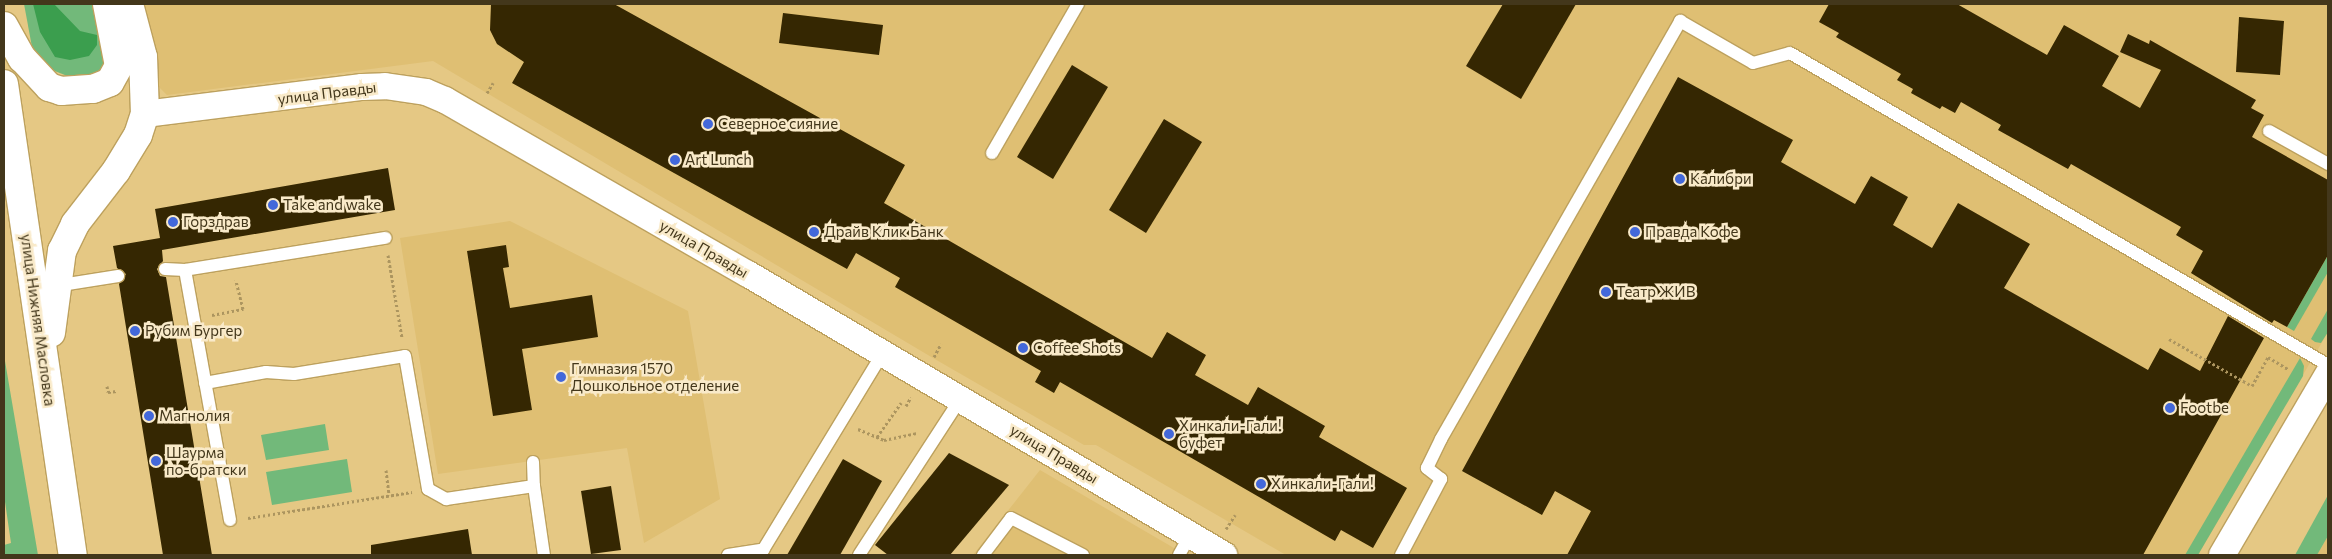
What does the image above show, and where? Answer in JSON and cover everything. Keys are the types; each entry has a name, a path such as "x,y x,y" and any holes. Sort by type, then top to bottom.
{"main road":[{"path":"4,26 22,58 50,87 61,91 93,89 110,82 119,66 108,4"},
{"path":"54,432 50,334 55,286 62,251 75,224 116,171 138,135 144,114 142,57 129,4"},
{"name":"улица Нижняя Масловка","path":"4,84 73,555"}],"street":[{"name":"улица Правды","path":"144,114 362,87 385,86 426,92 452,104 960,398 1184,545 1224,555"},
{"path":"2222,555 2328,374"}],"lane":[{"path":"992,153 1078,4"},
{"path":"1400,555 1440,479 1427,468 1441,439 1680,20 1753,63 1790,53 2328,365"},
{"path":"2269,131 2328,164"},
{"path":"165,269 186,270 385,238"},
{"path":"186,270 230,520"},
{"path":"55,286 118,276"},
{"path":"728,555 762,552 883,353"},
{"path":"205,383 266,372 294,374 405,356 428,489 446,499 534,486"},
{"path":"858,555 960,398"},
{"path":"533,462 534,486 544,555"},
{"path":"983,555 1011,518 1083,555"}],"path":[{"path":"487,93 493,83"},
{"path":"385,238 405,356"},
{"path":"194,318 243,309 238,282 218,265"},
{"path":"2169,338 2252,386 2268,357 2288,369"},
{"path":"933,358 942,344"},
{"path":"107,386 108,392 117,391"},
{"path":"906,406 911,397"},
{"path":"877,437 901,403"},
{"path":"842,422 884,440 942,428"},
{"path":"386,470 389,495"},
{"path":"230,520 428,489"}],"shaded area":[{"path":"143,4 2328,4 2328,332 2198,555 1286,555 1096,445 1084,445 933,358 433,61 167,95 157,85"},
{"name":"Гимназия 1570 Дошкольное отделение","path":"510,221 688,311 720,499 644,543 627,448 438,474 400,238"},
{"path":"1040,470 1186,555 973,555"},
{"path":"2328,536 2328,555 2317,555"}],"green space":[{"path":"24,4 97,4 110,47 103,69 90,76 70,77 47,68 32,47"},
{"path":"33,4 54,4 80,31 97,35 97,45 89,56 70,60 55,57 40,32"},
{"path":"2328,255 2328,272 2294,331 2287,327"},
{"path":"2328,309 2328,332 2321,343 2315,342 2311,339"},
{"path":"2300,358 2304,366 2303,376 2198,555 2185,555"},
{"path":"4,361 38,555 4,555 4,545 11,543 4,495"},
{"path":"325,424 329,450 266,460 261,435"},
{"path":"347,459 352,492 272,505 266,472"},
{"path":"2328,495 2328,536 2317,555 2295,555"}],"building":[{"path":"491,4 614,4 905,165 884,203 1152,358 1167,332 1206,355 1195,375 1248,405 1258,387 1325,426 1319,437 1407,488 1373,548 1341,530 1335,541 1060,382 1054,393 1035,382 1041,371 895,287 900,278 856,253 847,269 512,83 524,62 497,44 490,30"},
{"path":"1503,4 1576,4 1521,99 1466,66"},
{"path":"1829,4 1957,4 2047,55 2064,25 2119,56 2102,86 2140,108 2161,70 2120,52 2128,34 2149,44 2150,40 2256,100 2251,108 2264,115 2252,137 2328,180 2328,255 2287,327 2274,320 2272,323 2191,273 2203,251 2176,235 2181,227 2071,164 2068,169 1998,130 2001,125 1961,102 1955,113 1942,106 1940,109 1911,93 1913,89 1897,80 1901,74 1836,37 1839,33 1819,22"},
{"path":"783,13 883,25 879,55 779,43"},
{"path":"2239,17 2284,21 2280,75 2236,72"},
{"path":"1072,65 1108,87 1053,179 1017,157"},
{"path":"1678,77 1793,140 1781,162 1855,204 1871,176 1908,197 1893,225 1932,248 1958,203 2030,244 2004,288 2148,370 2160,348 2200,371 2228,316 2264,338 2143,555 1567,555 1591,511 1555,491 1542,515 1462,471"},
{"path":"1164,119 1202,142 1146,233 1109,210"},
{"path":"388,168 395,210 162,250 163,261 157,269 160,276 166,277 212,555 163,555 119,284 126,274 117,268 113,246 160,238 155,209"},
{"path":"506,245 509,267 503,268 510,308 592,295 598,337 522,349 532,410 493,416 467,251"},
{"path":"949,453 1009,485 950,555 888,555 875,545"},
{"path":"843,459 882,481 840,555 787,555"},
{"path":"611,486 621,550 591,554 581,491"},
{"path":"468,529 472,555 371,555 371,545"}],"place":[{"name":"Северное сияние","path":"708,124"},
{"name":"Art Lunch","path":"675,160"},
{"name":"Калибри","path":"1680,179"},
{"name":"Take and wake","path":"273,205"},
{"name":"Горздрав","path":"173,222"},
{"name":"Драйв Клик Банк","path":"814,232"},
{"name":"Правда Кофе","path":"1635,232"},
{"name":"Театр ЖИВ","path":"1606,292"},
{"name":"Рубим Бургер","path":"135,331"},
{"name":"Coffee Shots","path":"1023,348"},
{"name":"Гимназия 1570 Дошкольное отделение","path":"561,377"},
{"name":"Footbe","path":"2170,408"},
{"name":"Магнолия","path":"149,416"},
{"name":"Хинкали-Гали! буфет","path":"1169,434"},
{"name":"Шаурма по-братски","path":"156,461"},
{"name":"Хинкали-Гали!","path":"1261,484"}]}
